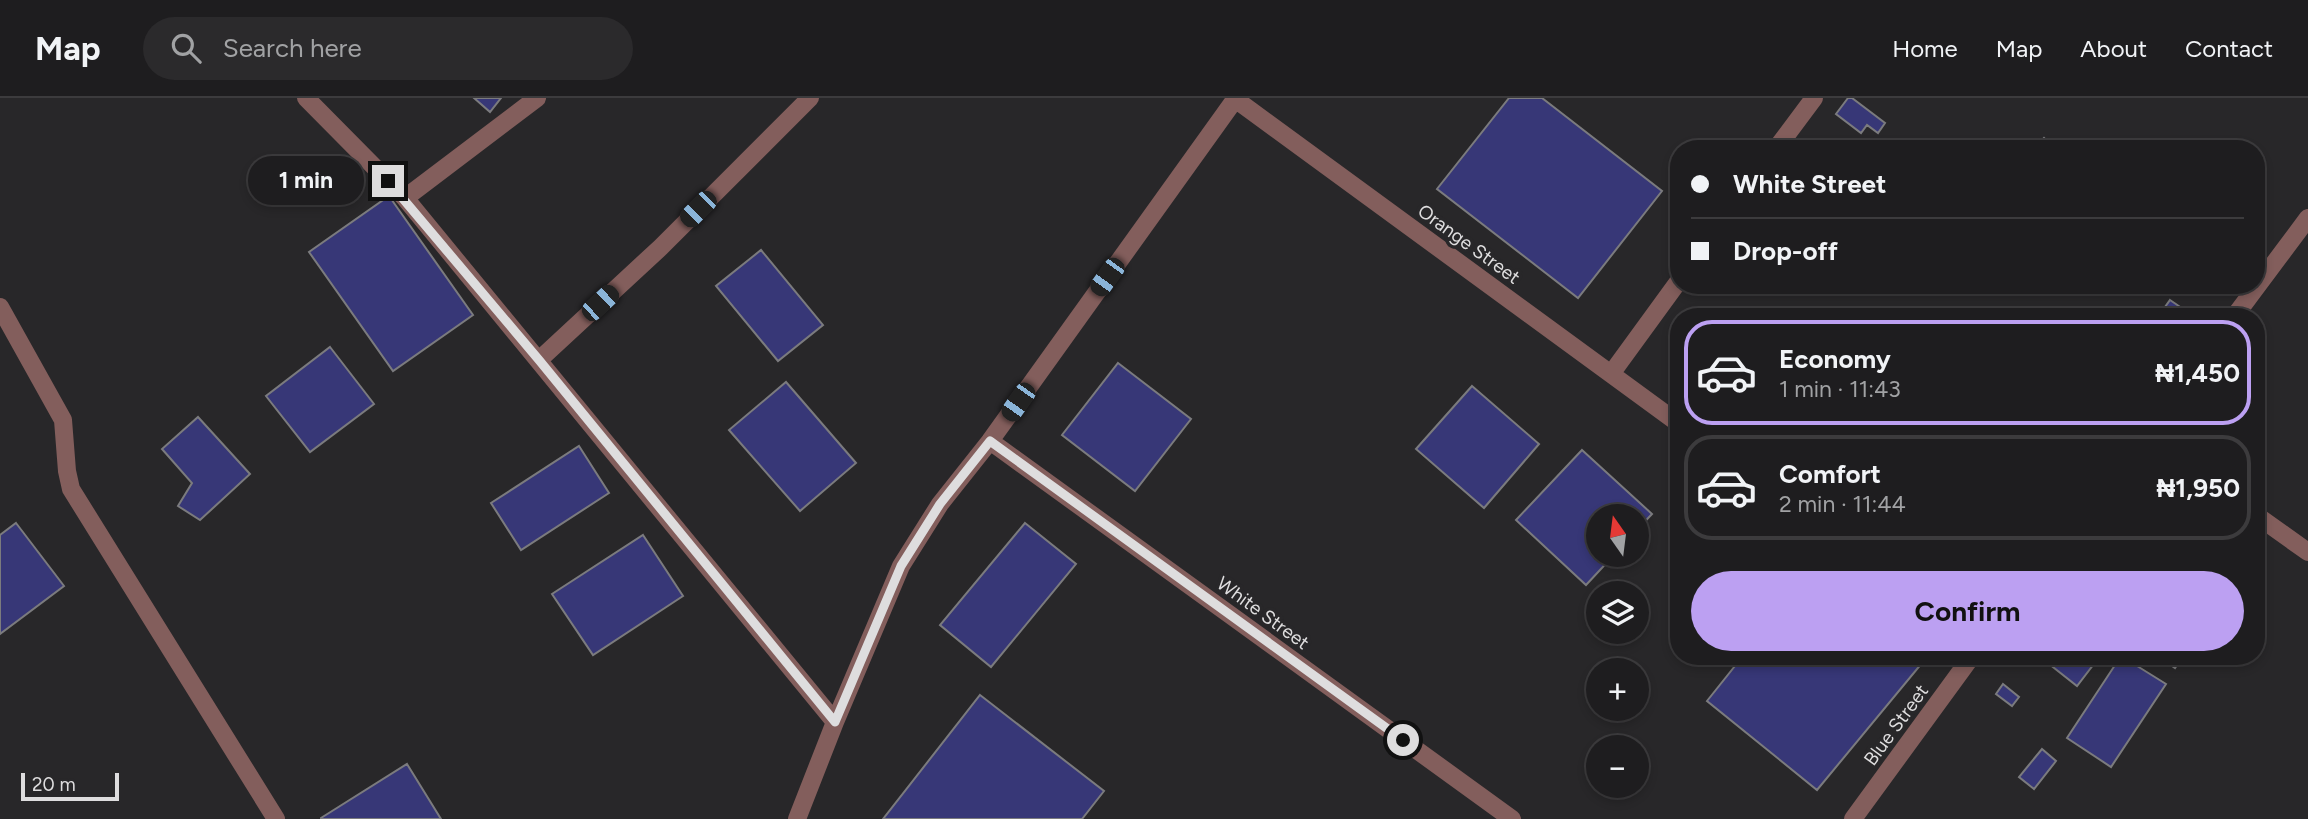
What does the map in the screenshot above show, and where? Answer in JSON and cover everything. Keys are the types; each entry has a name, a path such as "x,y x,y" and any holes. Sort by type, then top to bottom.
{"street":[{"path":"306,98 404,198 835,722"},
{"path":"404,198 537,98"},
{"path":"539,360 661,247 810,98"},
{"path":"797,819 901,566 940,504 990,441 1235,98"},
{"name":"Orange Street","path":"1235,98 1670,417"},
{"path":"1783,140 1814,98"},
{"path":"2265,276 2308,218"},
{"path":"1611,374 1670,293"},
{"path":"0,307 64,420 67,471 71,489 276,819"},
{"name":"White Street","path":"990,441 1512,819"},
{"path":"2265,521 2308,552"},
{"name":"Blue Street","path":"1853,819 1965,665"}],"building":[{"path":"474,98 501,98 490,112"},
{"path":"1509,98 1542,98 1662,191 1578,298 1437,189"},
{"path":"1848,98 1852,98 1885,123 1878,133 1867,125 1861,133 1836,114"},
{"path":"389,196 473,315 393,371 309,252"},
{"path":"761,250 823,325 778,361 716,286"},
{"path":"2170,300 2182,308 2164,308"},
{"path":"330,347 374,404 310,452 266,396"},
{"path":"1118,363 1191,419 1135,491 1062,435"},
{"path":"786,382 856,463 800,511 729,430"},
{"path":"1472,386 1539,444 1484,508 1416,449"},
{"path":"198,417 250,474 200,520 178,506 192,483 162,449"},
{"path":"579,446 609,493 521,550 491,503"},
{"path":"1582,450 1641,504 1586,504 1586,567 1603,567 1590,581 1586,581 1586,585 1516,520"},
{"path":"16,523 64,586 0,634 0,535"},
{"path":"1025,523 1076,564 991,667 940,625"},
{"path":"643,535 683,596 593,655 552,594"},
{"path":"1736,665 1920,665 1817,790 1707,701"},
{"path":"2050,665 2093,665 2077,686"},
{"path":"2115,665 2135,665 2166,684 2111,767 2067,738"},
{"path":"2003,684 2019,697 2012,706 1996,694"},
{"path":"980,695 1104,791 1082,819 883,819"},
{"path":"2042,749 2056,761 2034,789 2019,777"},
{"path":"407,764 441,819 321,819 321,818"}],"route":[{"path":"388,181 539,360 835,722 901,566 940,504 990,441 1403,740"}]}
